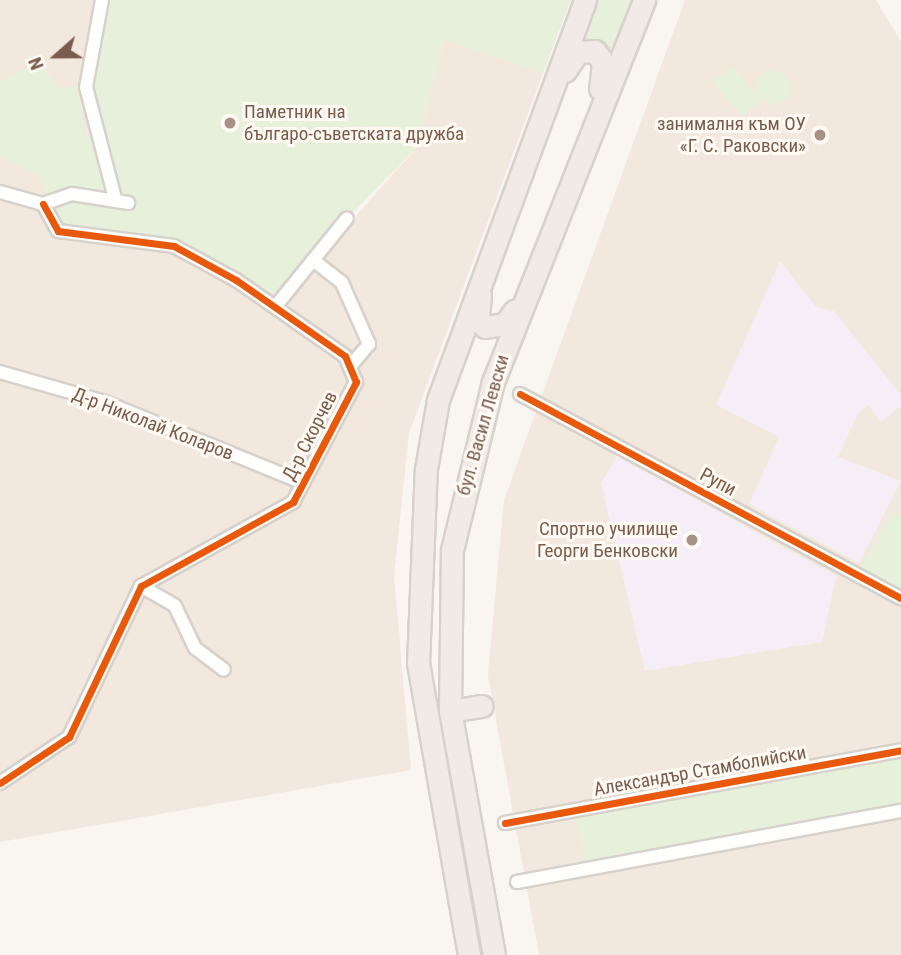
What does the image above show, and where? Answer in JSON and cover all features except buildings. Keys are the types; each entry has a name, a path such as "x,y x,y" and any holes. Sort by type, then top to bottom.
{"highway":[{"name":"бул. Васил Левски","path":"468,955 417,711 416,628 426,470 438,400 585,0"},
{"name":"бул. Васил Левски","path":"494,955 450,711 452,550 480,421 526,291 644,0"},
{"path":"549,100 574,55 595,51 604,66 595,119"},
{"path":"481,283 478,318 492,329 505,324 526,291"},
{"path":"450,711 482,706"}],"street":[{"path":"102,0 86,88 115,198"},
{"path":"0,207 2,192 43,204 72,194 115,198 128,204"},
{"path":"43,204 58,231 174,246 275,307 352,364"},
{"path":"275,307 347,218"},
{"name":"Д-р Скорчев","path":"141,586 293,502 303,484 356,383 352,364 369,344 342,284 313,260"},
{"name":"Д-р Николай Коларов","path":"0,372 105,402 303,484"},
{"name":"Рупи","path":"520,394 901,598"},
{"path":"0,783 69,737 141,586 175,606 195,648 224,670"},
{"name":"Александър Стамболийски","path":"505,822 901,750"},
{"path":"517,882 901,811"}],"shaded area":[{"path":"0,0 111,0 100,25 86,144 48,179 57,222 175,242 283,298 417,147 444,39 543,73 409,433 394,576 411,770 0,842"},
{"path":"685,0 876,0 901,42 901,955 539,955 488,676 504,500"},
{"path":"780,261 816,307 834,311 901,395 901,406 881,422 868,405 858,413 838,457 901,481 859,563 749,504 779,437 716,405"},
{"name":"Спортно училище Георги Бенковски","path":"617,456 836,576 822,642 645,671 601,483"}],"green space":[{"path":"111,0 571,0 543,73 444,40 417,147 340,226 283,298 175,242 57,222 39,176 0,155 0,82 42,59 57,89 78,86 86,144 100,25"},
{"path":"591,0 633,0 609,61 578,45"},
{"path":"733,66 760,101 741,116 713,82"},
{"path":"773,70 785,75 790,87 785,99 773,104 761,99 756,87 761,75"},
{"path":"891,513 901,517 901,598 857,574"},
{"path":"901,754 901,807 585,866 575,813"}],"cycle path":[{"path":"0,783 69,737 141,586 293,502 356,382 345,356 236,280 174,246 58,231 43,204"},
{"path":"520,394 901,598"},
{"path":"505,823 901,750"}],"place":[{"name":"Паметник на българо-съветската дружба","path":"230,123"},
{"name":"занималня към ОУ «Г. С. Раковски»","path":"820,135"},
{"name":"Спортно училище Георги Бенковски","path":"692,540"}]}
